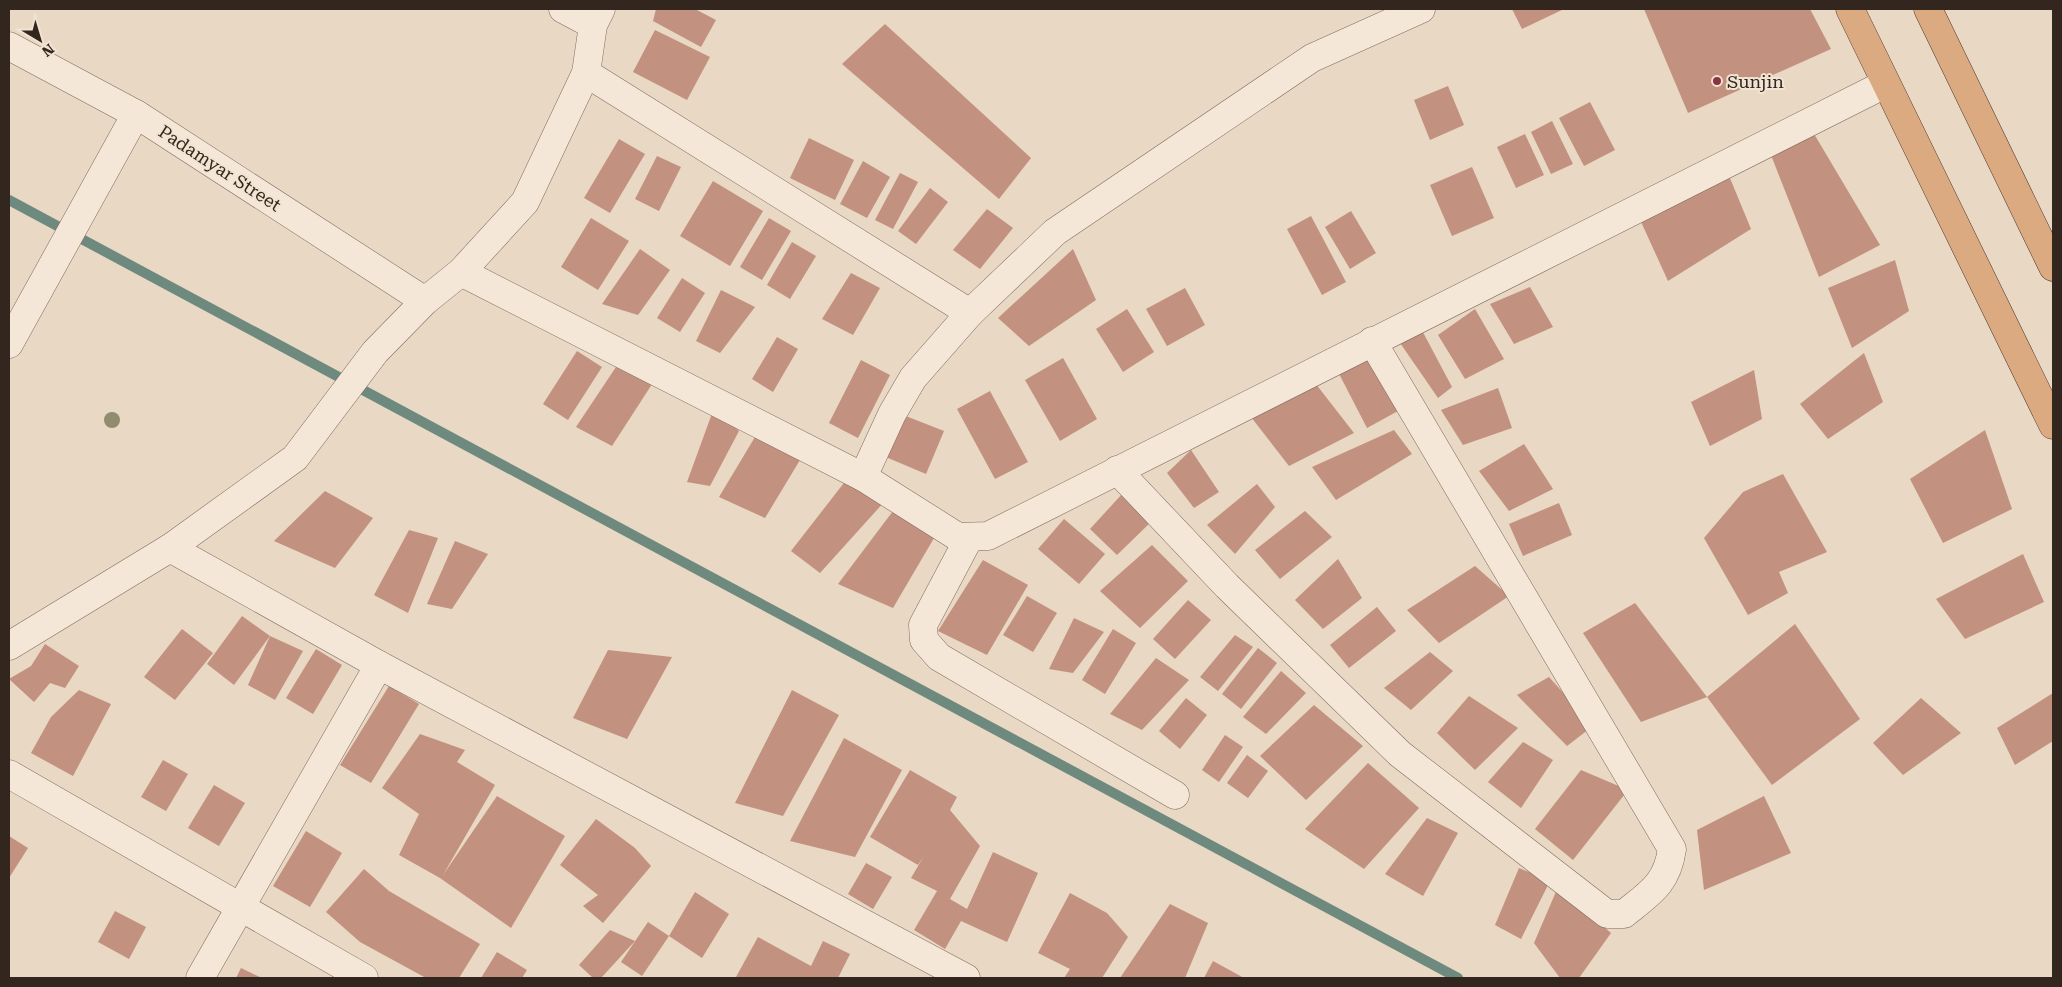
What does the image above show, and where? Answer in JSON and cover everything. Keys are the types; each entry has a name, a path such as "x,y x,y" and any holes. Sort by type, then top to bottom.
{"highway":[{"path":"1850,9 2053,425"},
{"path":"1928,9 2053,267"}],"street":[{"path":"9,646 170,548 295,458 375,352 425,301 461,272 525,202 586,73 597,17 563,9"},
{"path":"863,477 892,414 914,378 970,313 1056,232 1312,58 1421,9"},
{"name":"Padamyar Street","path":"9,46 136,114 425,301"},
{"path":"586,73 970,313"},
{"path":"461,272 863,477 958,537 988,536 1885,84"},
{"path":"9,344 136,114"},
{"path":"1117,470 1227,586 1400,754 1606,914 1624,914 1659,885 1670,868 1672,849 1372,341"},
{"path":"969,538 923,625 924,640 940,657 1176,795"},
{"path":"170,548 379,666 966,978"},
{"path":"200,978 379,666"},
{"path":"9,774 364,978"}],"building":[{"path":"656,9 695,9 716,20 701,47 653,21"},
{"path":"1512,9 1564,9 1522,29"},
{"name":"Sunjin","path":"1644,9 1810,9 1831,49 1688,113"},
{"path":"885,24 1031,158 999,199 842,64"},
{"path":"655,30 710,57 687,100 633,72"},
{"path":"1448,86 1464,125 1430,140 1414,100"},
{"path":"1590,102 1615,150 1584,166 1559,118"},
{"path":"1552,121 1573,164 1551,174 1531,132"},
{"path":"1807,122 1880,245 1819,277 1765,140"},
{"path":"1525,134 1544,175 1516,188 1497,147"},
{"path":"809,138 854,160 835,200 790,178"},
{"path":"619,139 645,154 610,213 584,198"},
{"path":"1720,154 1751,229 1668,281 1632,202"},
{"path":"657,156 681,167 659,211 635,199"},
{"path":"863,161 890,177 867,218 840,204"},
{"path":"1472,167 1494,218 1452,236 1430,185"},
{"path":"900,173 918,182 893,229 875,220"},
{"path":"713,181 763,211 730,266 680,236"},
{"path":"930,188 948,202 916,244 898,231"},
{"path":"987,209 1013,228 980,269 953,250"},
{"path":"1351,211 1376,253 1350,269 1325,227"},
{"path":"1311,216 1346,282 1322,295 1287,229"},
{"path":"591,218 629,241 598,290 561,267"},
{"path":"769,218 791,231 762,280 740,267"},
{"path":"792,242 816,256 790,299 767,285"},
{"path":"640,249 670,270 638,315 602,304"},
{"path":"1073,249 1096,300 1029,346 998,318"},
{"path":"1895,260 1909,311 1852,348 1828,288"},
{"path":"851,273 880,288 853,335 822,319"},
{"path":"682,278 705,293 680,332 657,318"},
{"path":"1530,287 1553,327 1514,344 1490,304"},
{"path":"1185,288 1205,325 1167,346 1146,309"},
{"path":"721,290 755,307 720,353 696,341"},
{"path":"1127,309 1154,352 1123,372 1096,329"},
{"path":"1475,309 1504,359 1465,379 1438,335"},
{"path":"1417,321 1452,387 1438,398 1396,337"},
{"path":"777,337 798,349 773,392 752,379"},
{"path":"577,351 602,367 568,420 543,404"},
{"path":"1864,353 1883,402 1828,439 1800,404"},
{"path":"1063,358 1097,419 1060,441 1025,380"},
{"path":"1369,359 1398,411 1367,428 1335,366"},
{"path":"861,360 890,375 858,438 829,423"},
{"path":"618,364 656,378 612,446 576,427"},
{"path":"1754,370 1762,419 1710,446 1691,402"},
{"path":"1312,379 1354,433 1289,466 1251,417"},
{"path":"1498,388 1512,428 1463,445 1441,410"},
{"path":"990,391 1028,462 995,479 957,409"},
{"path":"714,408 739,431 710,486 687,482"},
{"path":"898,413 944,431 926,474 881,455"},
{"path":"1394,430 1412,454 1336,500 1312,467"},
{"path":"1985,430 2012,509 1943,543 1910,479"},
{"path":"758,432 800,460 765,518 719,497"},
{"path":"1524,444 1553,489 1509,511 1479,471"},
{"path":"1191,450 1219,492 1194,508 1167,473"},
{"path":"1783,474 1827,552 1779,572 1788,593 1748,615 1704,538 1743,492"},
{"path":"847,479 885,501 820,573 791,551"},
{"path":"1257,484 1275,507 1235,554 1207,525"},
{"path":"325,491 373,518 335,568 274,541"},
{"path":"1123,493 1155,518 1117,555 1090,529"},
{"path":"1559,503 1572,535 1523,556 1509,524"},
{"path":"893,511 937,533 893,608 838,584"},
{"path":"1305,511 1332,537 1280,579 1255,550"},
{"path":"1064,519 1105,554 1079,584 1038,549"},
{"path":"409,530 438,538 408,613 374,595"},
{"path":"455,541 488,554 452,609 427,604"},
{"path":"1152,545 1188,581 1140,628 1100,591"},
{"path":"2023,554 2044,602 1965,639 1936,599"},
{"path":"1338,559 1362,598 1323,629 1295,600"},
{"path":"983,560 1028,585 987,655 938,631"},
{"path":"1475,566 1509,596 1439,643 1407,610"},
{"path":"1027,596 1057,613 1033,652 1003,635"},
{"path":"1188,600 1211,620 1175,659 1153,639"},
{"path":"1635,603 1707,697 1641,722 1583,633"},
{"path":"1377,607 1396,631 1349,668 1330,645"},
{"path":"242,616 270,636 234,685 207,664"},
{"path":"1074,618 1104,632 1073,673 1049,669"},
{"path":"1795,624 1860,719 1772,785 1707,697"},
{"path":"182,629 213,653 175,700 144,677"},
{"path":"1113,629 1136,643 1105,694 1082,680"},
{"path":"1235,635 1253,647 1218,691 1200,677"},
{"path":"270,636 303,651 275,700 248,685"},
{"path":"45,644 79,666 65,688 50,683 34,702 9,679 31,666"},
{"path":"1258,648 1277,663 1241,709 1222,694"},
{"path":"316,649 342,665 313,714 286,698"},
{"path":"608,650 672,657 627,739 573,718"},
{"path":"1430,652 1453,671 1411,710 1384,688"},
{"path":"1156,658 1189,680 1142,730 1110,714"},
{"path":"1281,671 1306,693 1266,734 1243,717"},
{"path":"1549,677 1593,726 1567,746 1517,695"},
{"path":"389,686 419,704 371,783 340,765"},
{"path":"79,690 111,704 73,776 31,753 51,717"},
{"path":"792,690 839,715 783,816 735,803"},
{"path":"2053,693 2053,741 2015,765 1997,728"},
{"path":"1469,696 1518,728 1475,770 1437,733"},
{"path":"1186,698 1207,715 1180,749 1159,731"},
{"path":"1921,698 1961,733 1903,775 1873,743"},
{"path":"1314,705 1363,746 1306,800 1260,756"},
{"path":"420,734 465,750 457,762 495,785 443,875 497,796 565,836 511,928 440,878 399,855 419,814 382,788"},
{"path":"1225,735 1243,747 1219,782 1202,770"},
{"path":"844,738 902,770 855,857 790,841"},
{"path":"1523,742 1553,760 1521,808 1488,782"},
{"path":"1247,755 1268,771 1248,798 1227,783"},
{"path":"163,760 188,774 166,811 141,797"},
{"path":"1368,763 1419,808 1364,869 1305,829"},
{"path":"910,770 957,797 950,810 980,846 950,899 967,909 993,852 1038,873 1007,942 961,921 945,949 914,930 937,891 911,878 924,856 918,865 870,837"},
{"path":"1581,770 1628,790 1573,860 1535,829"},
{"path":"214,785 245,803 219,846 188,828"},
{"path":"1764,796 1791,853 1704,890 1697,830"},
{"path":"1427,818 1458,833 1423,896 1385,874"},
{"path":"596,819 635,848 651,866 603,923 583,906 598,895 560,865"},
{"path":"306,831 342,853 310,907 273,886"},
{"path":"9,836 28,848 9,878"},
{"path":"866,863 892,877 873,909 848,894"},
{"path":"1519,868 1550,881 1521,939 1495,925"},
{"path":"364,869 389,891 480,944 459,978 426,978 360,942 326,912"},
{"path":"1558,887 1611,933 1579,978 1560,978 1534,943"},
{"path":"695,892 729,914 702,958 669,936"},
{"path":"1070,893 1107,913 1128,937 1102,978 1064,978 1070,969 1038,953"},
{"path":"1170,904 1208,923 1185,978 1120,978"},
{"path":"115,911 146,927 129,959 98,942"},
{"path":"648,922 669,936 642,976 621,962"},
{"path":"610,930 635,941 601,978 593,978 579,965"},
{"path":"758,937 811,966 823,941 850,954 838,978 736,977"},
{"path":"497,952 527,970 522,978 481,978"},
{"path":"1213,961 1244,978 1204,978"},
{"path":"241,968 262,978 236,978"}],"waterway":[{"path":"9,200 1458,978"}],"place":[{"name":"Sunjin","path":"1717,81"}]}
